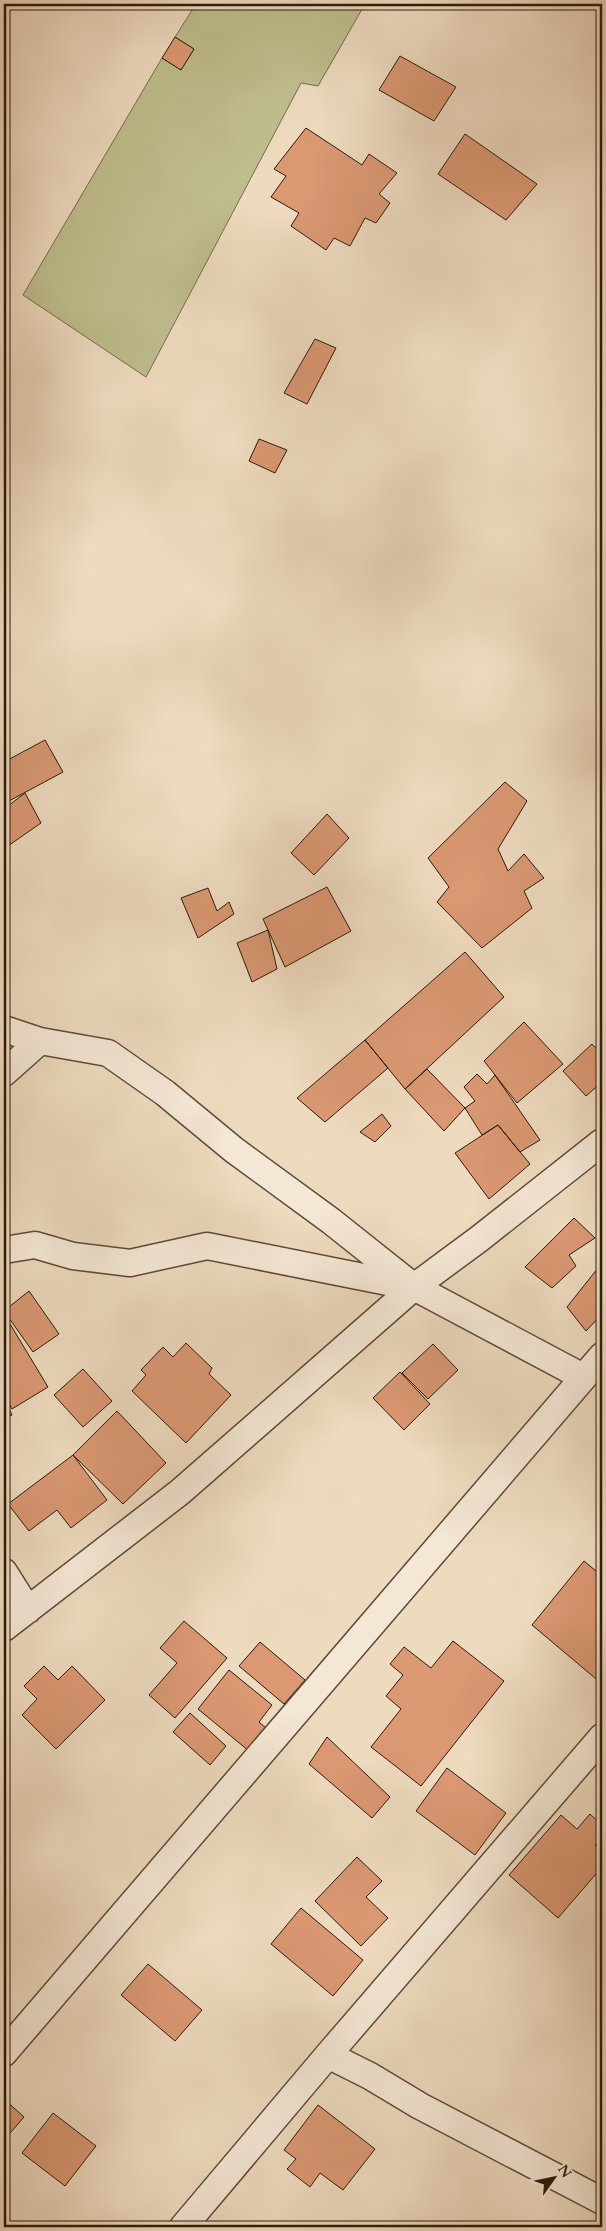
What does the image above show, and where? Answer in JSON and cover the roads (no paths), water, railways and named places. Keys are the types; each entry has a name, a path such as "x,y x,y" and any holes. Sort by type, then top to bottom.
{"street":[{"path":"4,1028 40,1041 108,1053 165,1093 234,1150 331,1221 414,1287 583,1377"},
{"path":"4,1073 40,1041"},
{"path":"4,1628 180,1492 414,1287 479,1239 602,1142"},
{"path":"4,1250 36,1245 73,1256 130,1263 207,1246 414,1287"},
{"path":"4,2053 602,1356"},
{"path":"4,1572 28,1610"},
{"path":"183,2227 328,2055 602,1737"},
{"path":"328,2055 370,2076 420,2106 602,2201"}]}
